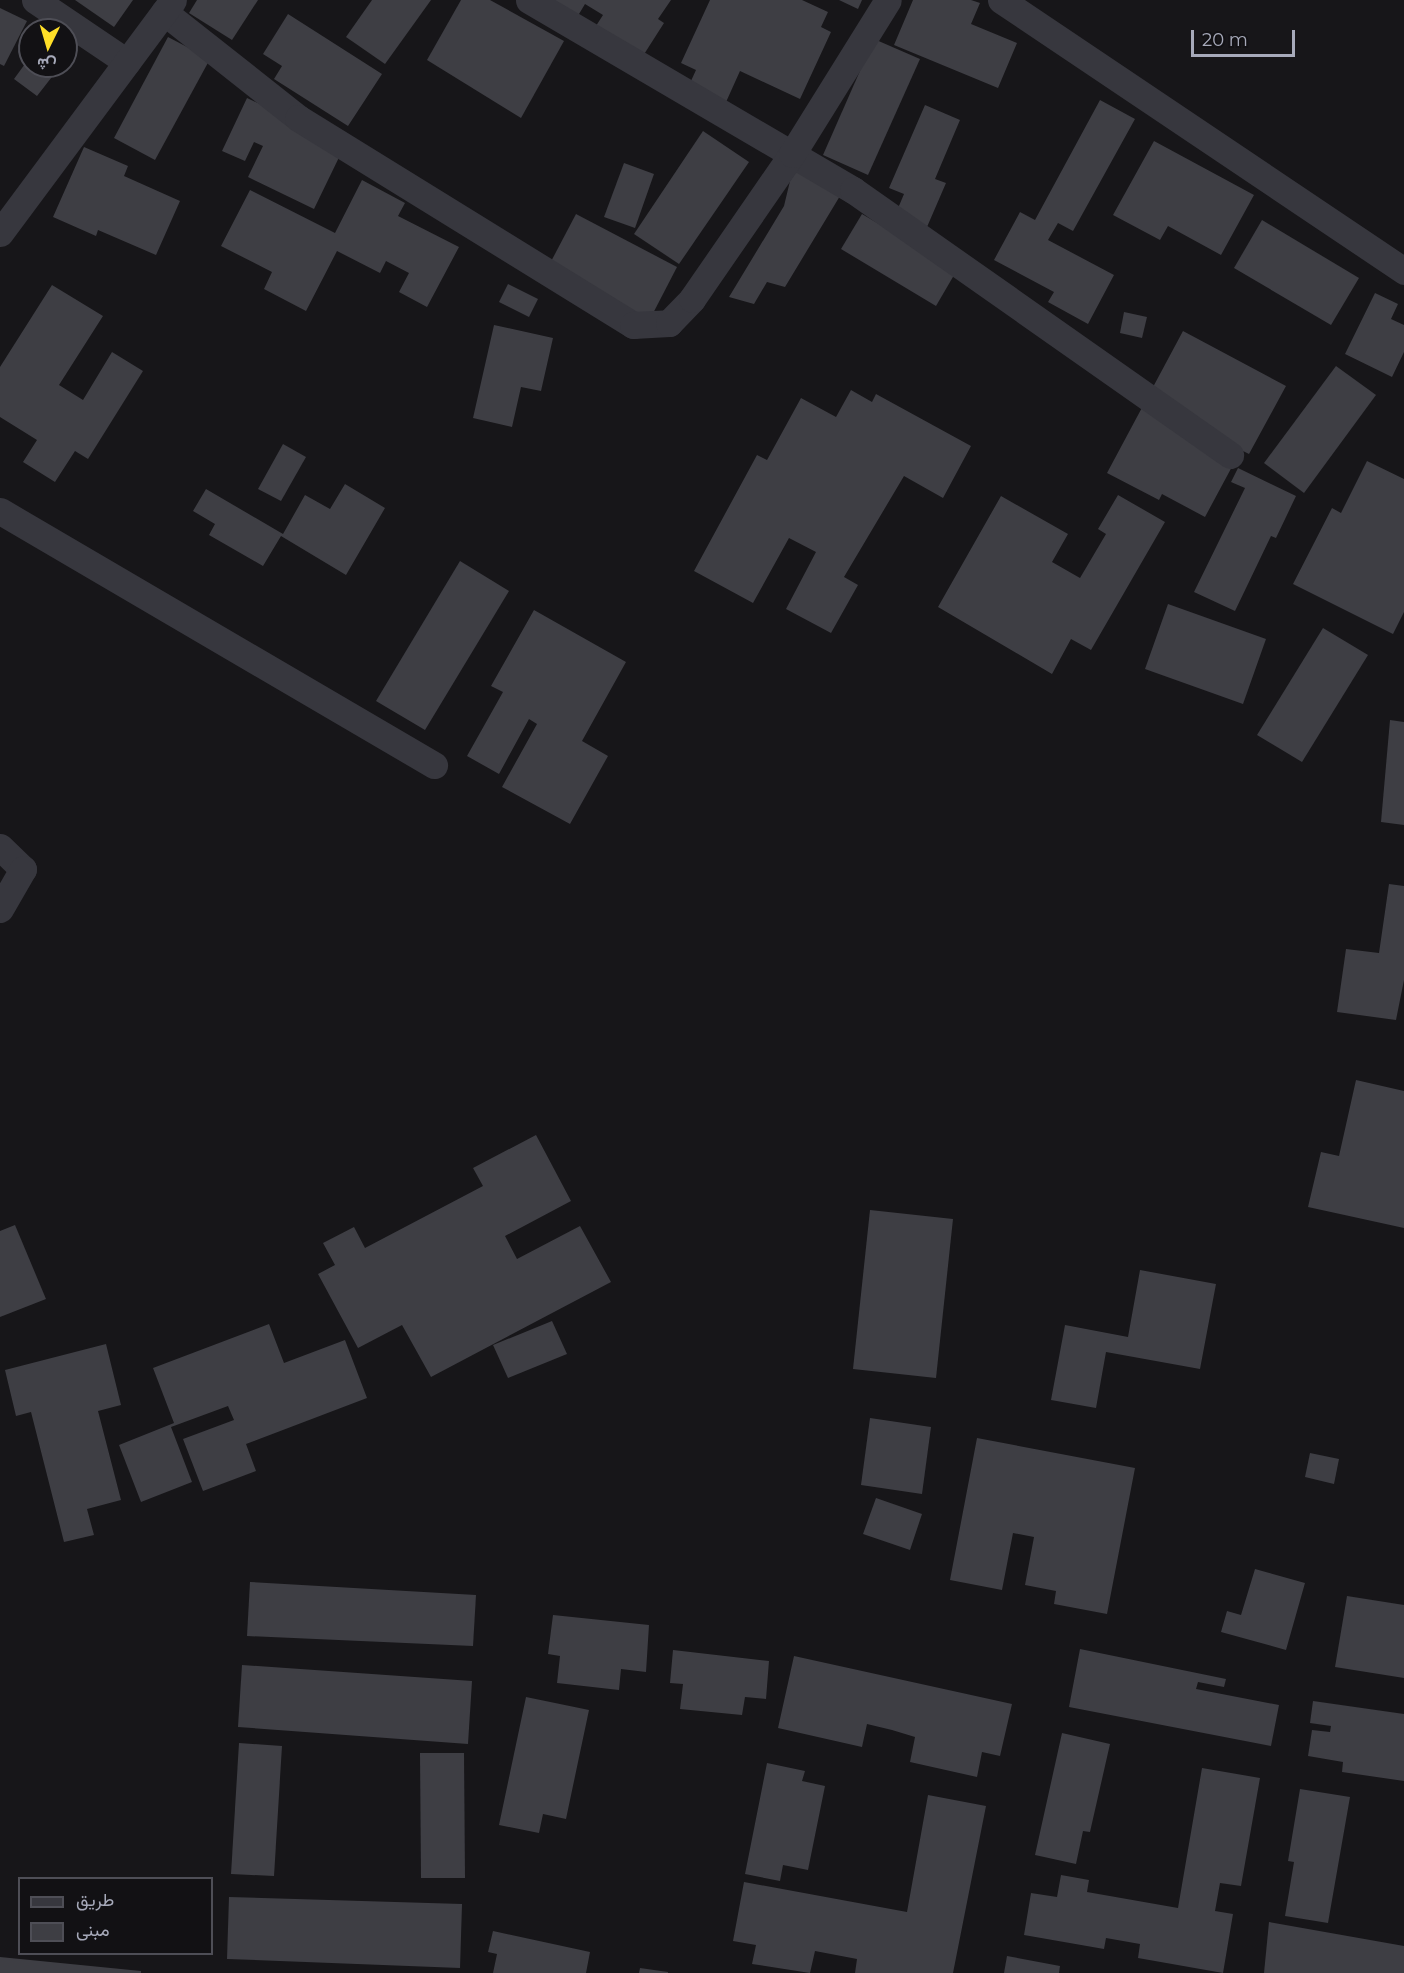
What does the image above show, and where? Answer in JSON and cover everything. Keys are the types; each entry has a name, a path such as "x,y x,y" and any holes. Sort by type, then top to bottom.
{"street":[{"path":"35,0 127,62"},
{"path":"529,0 853,190 1230,454"},
{"path":"0,233 169,6 298,118 633,325 669,323 692,299 792,154 888,0"},
{"path":"1001,0 1404,271"},
{"path":"0,511 435,765"},
{"path":"0,847 23,869 0,909"}],"building":[{"path":"75,0 133,0 114,27"},
{"path":"197,0 258,0 232,40 189,13"},
{"path":"372,0 431,0 385,64 346,37"},
{"path":"461,0 490,0 564,41 521,118 427,60"},
{"path":"548,0 671,0 658,19 664,23 641,59 594,29 603,15 585,4 576,19"},
{"path":"710,0 802,0 828,12 821,27 831,32 800,99 740,71 722,111 685,94 696,70 681,63"},
{"path":"839,0 862,0 858,9"},
{"path":"913,0 971,0 980,3 971,24 1017,43 998,88 894,45"},
{"path":"0,8 21,18 18,18 18,39 4,66 0,64"},
{"path":"288,14 382,74 348,126 274,79 282,66 263,54"},
{"path":"168,37 210,59 155,160 114,138"},
{"path":"874,39 920,59 868,175 823,155"},
{"path":"18,74 18,78 51,78 37,96 14,79"},
{"path":"247,98 345,145 314,209 248,177 263,146 254,142 245,161 222,151"},
{"path":"1100,100 1135,119 1073,231 1058,223 1048,240 1114,275 1088,324 1048,302 1054,292 994,260 1020,212 1035,220"},
{"path":"925,105 960,120 935,179 946,183 927,227 896,213 904,194 889,188"},
{"path":"703,131 749,162 679,264 634,234"},
{"path":"1154,141 1254,195 1221,255 1168,226 1160,240 1113,215"},
{"path":"84,147 128,166 124,176 180,201 156,255 98,230 96,236 53,217"},
{"path":"624,163 654,174 635,228 604,217"},
{"path":"800,166 843,191 785,287 767,282 754,304 729,297 784,206 790,181"},
{"path":"362,180 405,203 398,216 459,247 427,307 399,292 409,273 386,261 380,273 337,251 306,311 264,289 272,272 221,246 250,190 335,233"},
{"path":"576,214 677,267 648,323 546,271"},
{"path":"862,214 957,270 936,306 841,249"},
{"path":"1262,220 1359,278 1331,325 1234,268"},
{"path":"508,284 538,299 529,317 499,302"},
{"path":"52,285 103,316 59,385 83,400 112,352 143,371 88,459 75,451 55,482 23,462 37,440 0,417 0,367"},
{"path":"1375,293 1398,304 1391,319 1404,325 1404,352 1392,377 1345,354"},
{"path":"1124,312 1147,317 1142,338 1120,333"},
{"path":"494,325 553,338 541,391 521,387 512,427 473,418"},
{"path":"1183,331 1286,386 1249,454 1241,450 1205,517 1162,494 1159,500 1107,473"},
{"path":"1336,366 1376,395 1304,493 1264,463"},
{"path":"851,390 872,402 876,394 971,446 943,498 904,476 844,577 858,585 831,633 786,609 816,552 789,538 753,603 694,571 757,455 767,460 801,398 836,417"},
{"path":"283,444 306,457 281,501 258,489"},
{"path":"1367,461 1404,479 1404,612 1393,634 1293,584 1332,508 1341,513"},
{"path":"1238,468 1296,496 1276,538 1271,536 1235,611 1194,592 1245,488 1231,482"},
{"path":"345,484 385,508 346,575 281,536 263,566 209,535 215,524 193,511 206,489 283,534 305,495 330,509"},
{"path":"1118,495 1165,522 1091,650 1071,639 1052,674 938,607 1001,496 1068,534 1052,562 1080,578 1106,534 1098,529"},
{"path":"460,561 509,591 425,730 376,701"},
{"path":"1168,604 1266,639 1243,704 1145,669"},
{"path":"534,610 626,662 582,741 608,756 570,824 502,787 537,724 529,719 499,774 467,756 503,692 491,686"},
{"path":"1323,628 1368,655 1302,762 1257,735"},
{"path":"1390,720 1404,722 1404,825 1381,822"},
{"path":"1389,884 1404,886 1404,980 1396,1020 1337,1012 1346,949 1379,953"},
{"path":"1356,1080 1404,1091 1404,1228 1308,1207 1321,1152 1339,1156"},
{"path":"536,1135 571,1201 505,1236 517,1259 580,1226 611,1282 431,1377 402,1325 358,1348 318,1274 335,1265 323,1243 354,1227 365,1248 483,1186 473,1168"},
{"path":"870,1210 953,1219 936,1378 853,1369"},
{"path":"15,1225 46,1299 0,1317 0,1231"},
{"path":"1140,1270 1216,1284 1200,1369 1106,1352 1096,1408 1051,1400 1065,1325 1128,1337"},
{"path":"552,1321 567,1354 508,1378 493,1345"},
{"path":"269,1324 284,1363 345,1340 367,1398 246,1444 256,1471 203,1491 183,1439 234,1420 228,1406 171,1427 192,1482 141,1502 119,1445 174,1423 153,1368"},
{"path":"106,1344 121,1405 98,1411 121,1500 87,1509 94,1535 64,1542 31,1412 16,1416 5,1370"},
{"path":"870,1418 931,1427 922,1494 861,1485"},
{"path":"977,1438 1135,1468 1107,1614 1054,1604 1056,1591 1025,1585 1034,1537 1013,1533 1002,1590 950,1580"},
{"path":"1310,1453 1339,1459 1334,1484 1305,1477"},
{"path":"876,1498 922,1514 910,1550 863,1534"},
{"path":"1255,1569 1305,1583 1286,1650 1221,1632 1227,1611 1241,1615"},
{"path":"250,1582 476,1595 473,1646 247,1636"},
{"path":"1347,1596 1404,1605 1404,1678 1335,1667"},
{"path":"553,1615 649,1625 646,1672 621,1669 619,1690 557,1683 560,1656 548,1654"},
{"path":"1080,1649 1226,1679 1224,1687 1198,1682 1196,1689 1279,1705 1271,1746 1069,1707"},
{"path":"673,1650 769,1661 766,1699 745,1697 742,1715 680,1709 683,1684 670,1683"},
{"path":"794,1656 1012,1704 1000,1756 982,1752 977,1777 910,1762 915,1737 892,1730 867,1724 862,1747 778,1728"},
{"path":"242,1665 472,1681 468,1744 238,1727"},
{"path":"526,1697 589,1710 566,1819 543,1814 539,1833 499,1825"},
{"path":"1313,1701 1404,1714 1404,1781 1342,1772 1343,1762 1308,1756 1312,1730 1330,1732 1331,1726 1310,1723"},
{"path":"1062,1733 1110,1744 1090,1832 1083,1831 1076,1864 1035,1855"},
{"path":"239,1743 282,1746 274,1876 231,1874"},
{"path":"420,1753 464,1753 465,1878 421,1878"},
{"path":"767,1763 805,1771 802,1781 825,1786 808,1870 783,1865 780,1881 745,1874"},
{"path":"1202,1768 1260,1778 1241,1886 1220,1883 1215,1911 1233,1914 1223,1973 1138,1958 1140,1944 1106,1938 1104,1949 1024,1935 1031,1893 1057,1897 1061,1875 1089,1880 1087,1892 1178,1908"},
{"path":"1300,1789 1350,1797 1328,1923 1285,1916 1294,1862 1288,1861"},
{"path":"928,1795 986,1806 953,1973 855,1973 857,1959 815,1951 810,1973 752,1964 756,1945 733,1941 744,1882 907,1912"},
{"path":"229,1897 462,1904 460,1968 227,1959"},
{"path":"1269,1922 1404,1946 1404,1973 1264,1973"},
{"path":"493,1931 590,1952 586,1973 493,1973 497,1954 488,1952"},
{"path":"1007,1956 1060,1966 1059,1973 1004,1973"},
{"path":"0,1957 141,1971 141,1973 0,1973"},
{"path":"640,1968 668,1972 668,1973 639,1973"}]}
